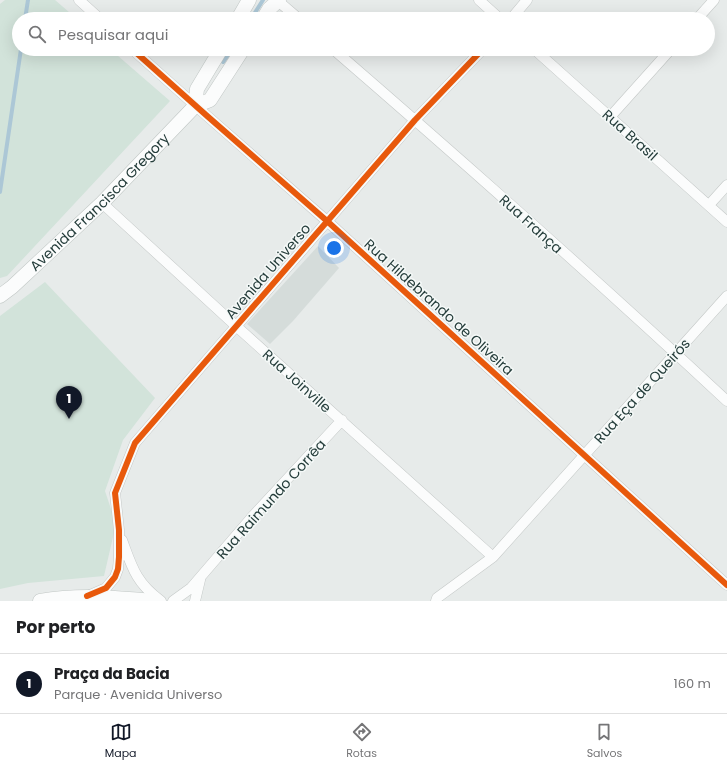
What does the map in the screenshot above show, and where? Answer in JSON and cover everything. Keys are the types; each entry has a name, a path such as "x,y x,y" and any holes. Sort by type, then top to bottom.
{"street":[{"path":"79,0 92,12"},
{"path":"242,12 249,0"},
{"path":"267,12 278,0 291,12"},
{"path":"479,0 492,12"},
{"path":"516,12 527,0"},
{"path":"703,12 714,0"},
{"name":"Rua Hildebrando de Oliveira","path":"140,56 327,221 727,585"},
{"path":"195,106 197,89 217,56"},
{"name":"Avenida Francisca Gregory","path":"0,296 12,287 102,203 195,106 210,100 238,56"},
{"name":"Rua França","path":"341,56 676,353 727,401"},
{"name":"Avenida Universo","path":"119,530 115,493 135,443 415,120 476,56"},
{"name":"Rua Brasil","path":"542,56 727,222"},
{"path":"610,117 665,56"},
{"path":"709,205 727,185"},
{"name":"Rua Joinville","path":"102,203 236,326 493,557"},
{"name":"Rua Eça de Queirós","path":"436,601 437,598 493,557 727,296"},
{"name":"Rua Raimundo Corrêa","path":"173,601 192,588 258,512 342,420"},
{"path":"87,596 106,588 118,569 119,530"},
{"path":"119,530 130,562 141,584 161,601"},
{"name":"Rua Raimundo Corrêa","path":"195,601 200,578"},
{"path":"40,601 61,597 87,596 156,601"}],"shaded area":[{"path":"5,0 55,0 69,12 12,12 12,56 118,56 170,101 7,276 0,278 0,4"},
{"path":"318,246 339,268 293,321 270,344 247,324"},
{"path":"45,282 155,398 123,440 105,491 116,524 104,576 28,583 0,589 0,316"}],"waterway":[{"path":"26,12 28,0"},
{"path":"255,12 263,0"},
{"path":"0,192 20,56"},
{"path":"223,62 227,56"}],"cycle path":[{"path":"140,56 327,221 727,585"},
{"path":"87,596 106,588 115,577 118,569 119,530 115,493 135,443 415,120 476,56"}],"place":[{"name":"Praça da Bacia","path":"69,419"}]}
